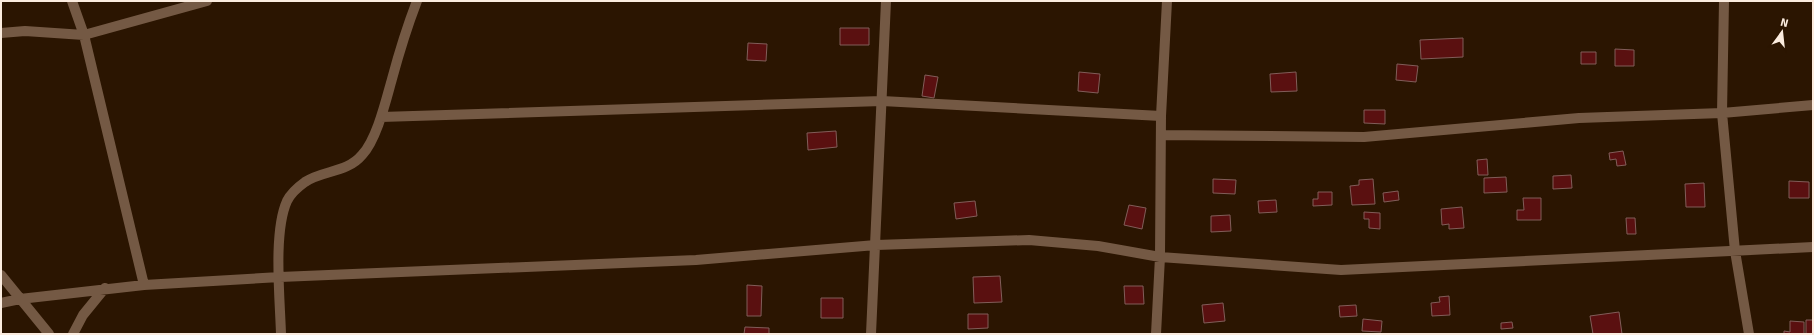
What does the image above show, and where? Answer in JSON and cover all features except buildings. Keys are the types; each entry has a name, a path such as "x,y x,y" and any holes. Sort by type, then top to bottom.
{"street":[{"path":"72,1 84,35 144,285"},
{"path":"1,33 25,31 84,35 208,1"},
{"path":"281,334 280,226 287,201 295,189 307,180 349,166 363,155 371,141 381,117 405,32 416,1"},
{"path":"872,334 886,1"},
{"path":"1156,334 1160,257 1161,116 1167,1"},
{"path":"1724,1 1722,113 1735,251 1749,334"},
{"path":"381,117 882,101 1161,116"},
{"path":"1161,135 1364,137 1579,118 1722,113 1813,105"},
{"path":"1,302 20,298 64,295 106,288 144,285 280,277 696,260 876,245 1029,240 1098,246 1160,257 1341,270 1813,247"},
{"path":"1,275 49,334"},
{"path":"73,334 83,315 106,288"}]}
